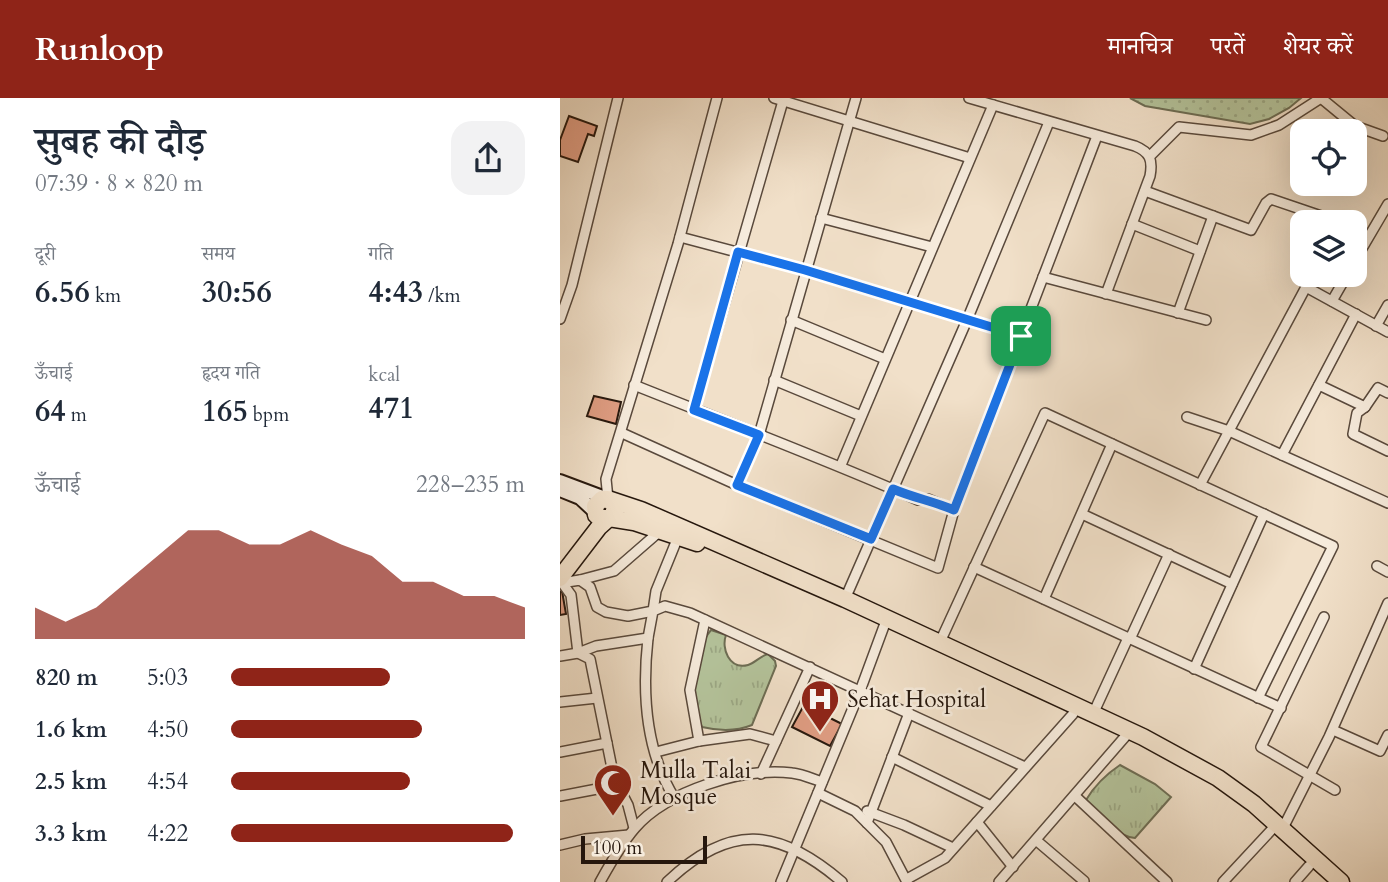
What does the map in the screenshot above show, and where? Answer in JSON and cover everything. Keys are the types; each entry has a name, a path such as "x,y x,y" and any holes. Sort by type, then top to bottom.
{"highway":[{"path":"602,514 613,515 615,506 608,499"},
{"path":"608,499 641,510 845,599 886,623 940,642 1093,714 1127,734 1218,778 1254,804 1309,866 1328,882"},
{"path":"602,514 706,546 886,623 1073,714 1127,734"},
{"path":"560,562 602,514"},
{"path":"560,579 599,527 602,514"},
{"path":"1276,829 1341,882"}],"street":[{"path":"560,319 572,285 618,98"},
{"path":"560,481 608,499 606,479 680,237 717,98"},
{"path":"737,485 759,435 856,98"},
{"path":"969,98 1135,146 1145,150 1150,156 1152,165 1145,191 1106,294"},
{"path":"1150,156 1180,127 1251,135 1279,125 1321,98 1355,126 1386,137"},
{"path":"694,410 778,100 970,158"},
{"path":"841,465 993,105"},
{"path":"845,599 967,320 1049,122"},
{"path":"622,433 737,485 938,568 954,510 1097,136"},
{"path":"1145,191 1251,230 1271,199 1303,210"},
{"path":"1367,240 1388,204"},
{"path":"1178,313 1213,216"},
{"path":"821,218 932,247"},
{"path":"1132,224 1200,251"},
{"path":"680,237 805,270 1021,336"},
{"path":"1043,276 1206,320"},
{"path":"1200,485 1306,287 1388,332"},
{"path":"1332,301 1340,287"},
{"path":"1376,326 1388,304"},
{"path":"1282,455 1356,314"},
{"path":"791,320 885,359"},
{"path":"774,380 861,416"},
{"path":"634,385 841,465 918,499 928,499 954,510"},
{"path":"1319,385 1365,407"},
{"path":"1388,393 1378,388 1365,407 1357,413 1353,434 1388,450"},
{"path":"940,642 1045,414 1333,546 1258,698"},
{"path":"1187,417 1229,431 1388,503"},
{"path":"1044,599 1112,444"},
{"path":"560,490 580,498 602,514"},
{"path":"1082,514 1232,584"},
{"path":"1194,668 1264,514"},
{"path":"560,579 567,582 614,571 660,531"},
{"path":"675,799 656,752 644,692 648,638 656,591 678,537"},
{"path":"1093,714 1169,554"},
{"path":"1377,566 1388,572"},
{"path":"974,567 1280,708"},
{"path":"560,579 571,596 578,653"},
{"path":"580,580 590,587 597,607 606,612 628,617 665,606 690,613 1025,767"},
{"path":"1223,882 1276,829 1311,775 1388,603"},
{"path":"1324,617 1261,747 1335,790"},
{"path":"699,741 691,690 705,620"},
{"path":"781,882 886,623"},
{"path":"560,656 596,646 648,638"},
{"path":"578,653 590,659 614,778 628,805 632,832"},
{"path":"761,774 810,667"},
{"path":"560,702 597,698"},
{"path":"867,823 909,713"},
{"path":"818,793 855,811 886,842 907,881 945,858 1073,714"},
{"path":"1333,730 1384,754 1388,735"},
{"path":"656,752 699,741 750,734 776,741"},
{"path":"1005,880 1013,867 1127,734"},
{"path":"560,751 607,743"},
{"path":"892,757 991,806"},
{"path":"600,882 632,832 650,814 694,788 737,775 792,773 822,782"},
{"path":"560,796 618,785"},
{"path":"1075,796 1167,882"},
{"path":"855,811 872,812 953,848"},
{"path":"977,822 1013,867"},
{"path":"560,845 632,832"},
{"path":"667,882 690,861 719,845 741,838 765,840 794,850 821,864 842,882"},
{"path":"1037,841 1084,881"},
{"path":"1295,882 1309,866"}],"green space":[{"path":"1130,98 1301,98 1269,119 1250,124 1145,106"},
{"path":"711,630 726,635 726,652 736,664 748,665 768,654 775,661 776,666 752,725 727,730 702,727 693,703 693,688 700,652"},
{"path":"1120,765 1155,784 1171,797 1135,838 1114,829 1086,800 1101,781"}],"building":[{"path":"569,116 597,126 594,136 588,134 578,162 560,156 560,140"},
{"path":"594,396 621,402 616,424 587,416"},
{"path":"562,591 566,614 560,615 560,592"},
{"path":"804,705 842,724 830,746 792,727"}],"place":[{"name":"Sehat Hospital","path":"820,733"},
{"name":"Mulla Talai Mosque","path":"613,817"}],"route":[{"path":"738,252 1021,336 954,510 893,489 871,539 737,485 759,435 694,410 738,252"}]}
